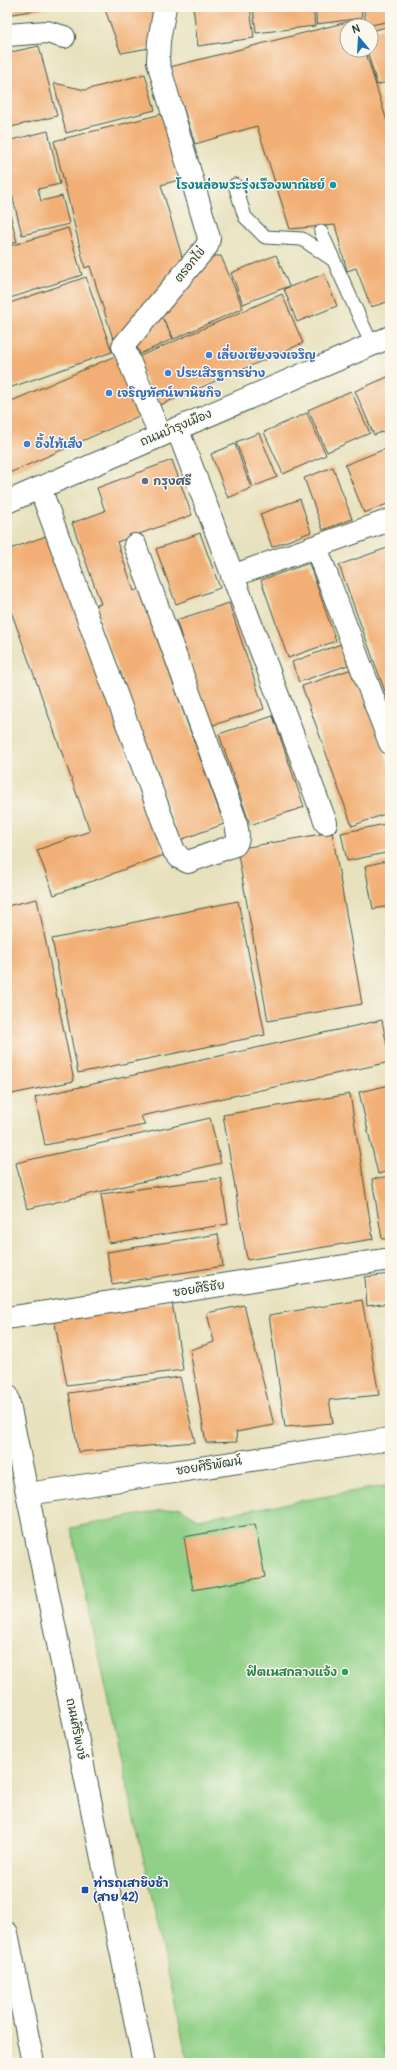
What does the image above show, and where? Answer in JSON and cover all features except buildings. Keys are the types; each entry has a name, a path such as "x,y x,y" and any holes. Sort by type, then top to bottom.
{"street":[{"name":"ตรอกไข่","path":"165,7 159,41 158,62 209,238 207,246 124,346 169,431"},
{"path":"7,35 47,32 64,37"},
{"name":"ถนนบำรุงเมือง","path":"7,502 381,341"},
{"path":"169,431 232,576 326,823"},
{"path":"40,488 174,851 180,858 188,862 235,845 238,842 238,836 235,819 135,545"},
{"path":"232,576 390,520"},
{"path":"316,547 390,743"},
{"name":"ซอยศิริชัย","path":"7,1318 390,1259"},
{"name":"ถนนศิริพงษ์","path":"7,1395 144,2063"},
{"name":"ซอยศิริพัฒน์","path":"28,1494 390,1439"},
{"path":"7,1933 33,2063"}],"lane":[{"path":"235,185 244,217 265,237 302,239 332,259"},
{"path":"321,232 332,259 381,341"}],"green space":[{"path":"390,1485 390,2063 188,2063 71,1528 179,1507 198,1519"}],"water":[{"path":"390,2034 390,2063 384,2050"}],"place":[{"name":"โรงหล่อพระรุ่งเรืองพาณิชย์","path":"333,185"},
{"name":"เลี่ยงเซียงจงเจริญ","path":"209,355"},
{"name":"ประเสิรฐการช่าง","path":"168,373"},
{"name":"เจริญทัศน์พานิชกิจ","path":"109,393"},
{"name":"อึ้งไท้เส็ง","path":"27,444"},
{"name":"กรุงศรี","path":"145,481"},
{"name":"ฟิตเนสกลางแจ้ง","path":"345,1672"},
{"name":"ท่ารถเสาชิงช้า (สาย 42)","path":"85,1890"}]}
